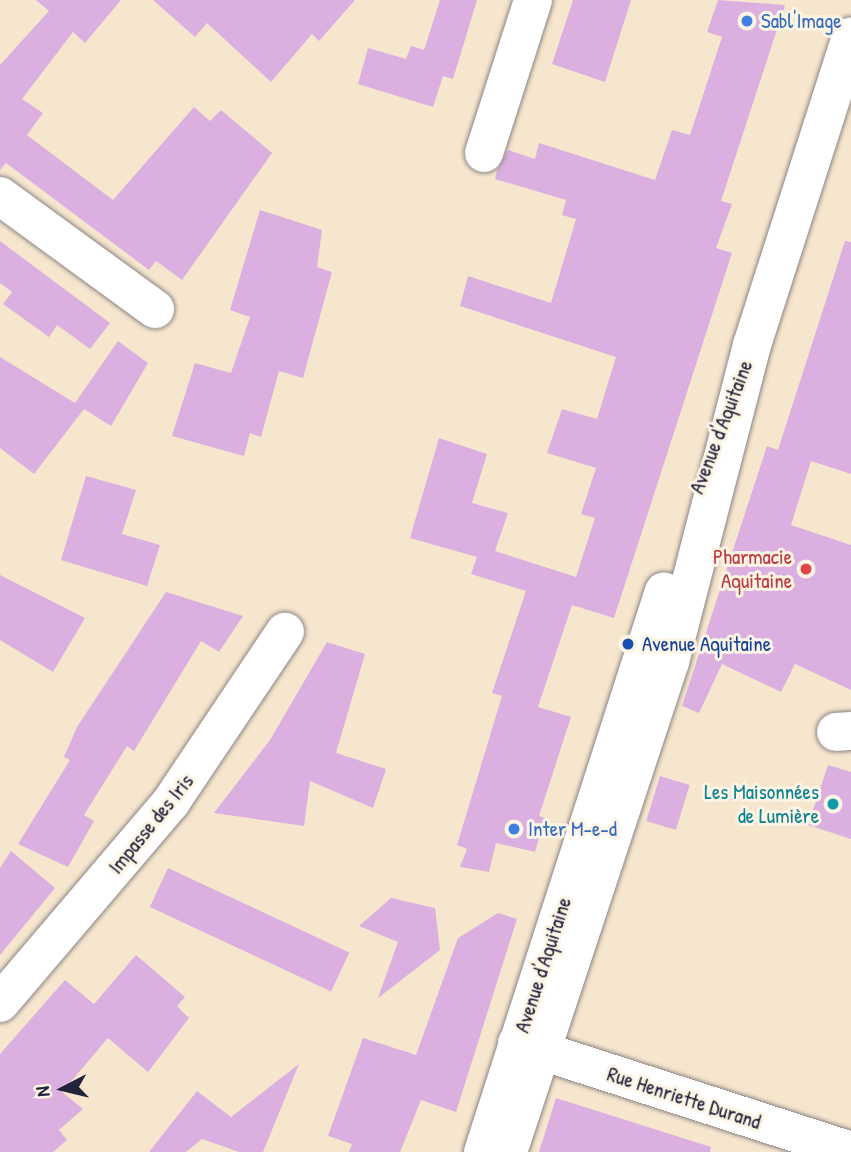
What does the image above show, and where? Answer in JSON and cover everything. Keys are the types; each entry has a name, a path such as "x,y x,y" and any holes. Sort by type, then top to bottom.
{"main road":[{"path":"484,153 533,0"},
{"name":"Avenue d'Aquitaine","path":"483,1152 531,1048 672,655 752,345 851,37"},
{"path":"0,196 155,309"},
{"name":"Impasse des Iris","path":"0,1003 171,802 285,632"},
{"name":"Avenue d'Aquitaine","path":"508,1152 531,1048"},
{"name":"Rue Henriette Durand","path":"531,1048 851,1151"}],"building":[{"path":"36,0 121,0 85,43 73,32 22,99 43,113 27,135 113,200 194,107 210,121 221,110 272,153 182,280 156,261 149,270 6,163 0,170 0,65 49,11"},
{"path":"153,0 355,0 319,41 312,34 271,82 207,23 195,37"},
{"path":"440,0 477,0 453,79 443,76 433,107 358,84 368,48 406,59 411,46 424,50"},
{"path":"573,0 631,0 605,82 552,64"},
{"path":"718,0 785,5 721,201 732,204 716,248 732,253 614,618 572,605 538,707 571,717 539,816 545,818 535,852 496,843 489,872 460,867 467,849 457,845 502,696 492,693 526,591 471,574 477,557 410,538 439,438 487,454 472,503 508,513 495,551 576,577 595,518 581,514 596,468 547,453 562,409 597,419 616,357 460,306 468,276 551,303 576,219 562,215 566,200 495,179 497,170 508,150 535,159 539,143 655,180 672,130 690,135 722,37 707,32"},
{"path":"260,210 322,230 317,267 332,272 303,378 279,371 261,437 250,433 244,456 172,436 195,363 231,373 250,317 230,310"},
{"path":"0,241 110,323 90,349 57,325 49,337 3,304 12,292 0,283"},
{"path":"845,241 851,242 851,474 811,461 791,525 851,545 851,690 795,664 781,692 722,664 699,713 682,706 767,446 778,450"},
{"path":"118,341 148,363 111,426 84,409 34,474 0,448 0,357 75,403"},
{"path":"86,476 136,490 122,534 160,545 147,586 61,560"},
{"path":"0,575 85,618 53,672 0,640"},
{"path":"166,592 243,616 219,652 201,641 134,751 127,746 84,815 94,821 68,867 18,844 70,760 64,757 77,727"},
{"path":"327,642 365,654 336,753 386,769 373,808 310,781 304,826 214,813 270,740"},
{"name":"Les Maisonnées de Lumière","path":"828,765 851,772 851,839 808,825"},
{"path":"660,776 690,785 676,830 646,821"},
{"path":"11,851 55,888 0,955 0,868"},
{"path":"168,868 349,953 331,991 150,907"},
{"path":"391,898 435,908 440,950 378,998 398,942 359,926"},
{"path":"498,913 517,919 456,1112 421,1100 400,1152 349,1152 352,1144 328,1136 363,1038 416,1055 458,938"},
{"path":"136,955 185,997 177,1006 189,1018 148,1072 108,1038 62,1092 83,1109 59,1130 67,1140 53,1152 0,1152 0,1054 65,980 94,1004"},
{"path":"299,1064 263,1152 239,1152 202,1139 186,1152 149,1152 197,1091 231,1117"},
{"path":"556,1098 711,1147 710,1152 539,1152"}],"place":[{"name":"Sabl'Image","path":"747,21"},
{"name":"Pharmacie Aquitaine","path":"806,569"},
{"name":"Avenue Aquitaine","path":"628,644"},
{"name":"Les Maisonnées de Lumière","path":"833,804"},
{"name":"Inter M-e-d","path":"514,829"}]}
